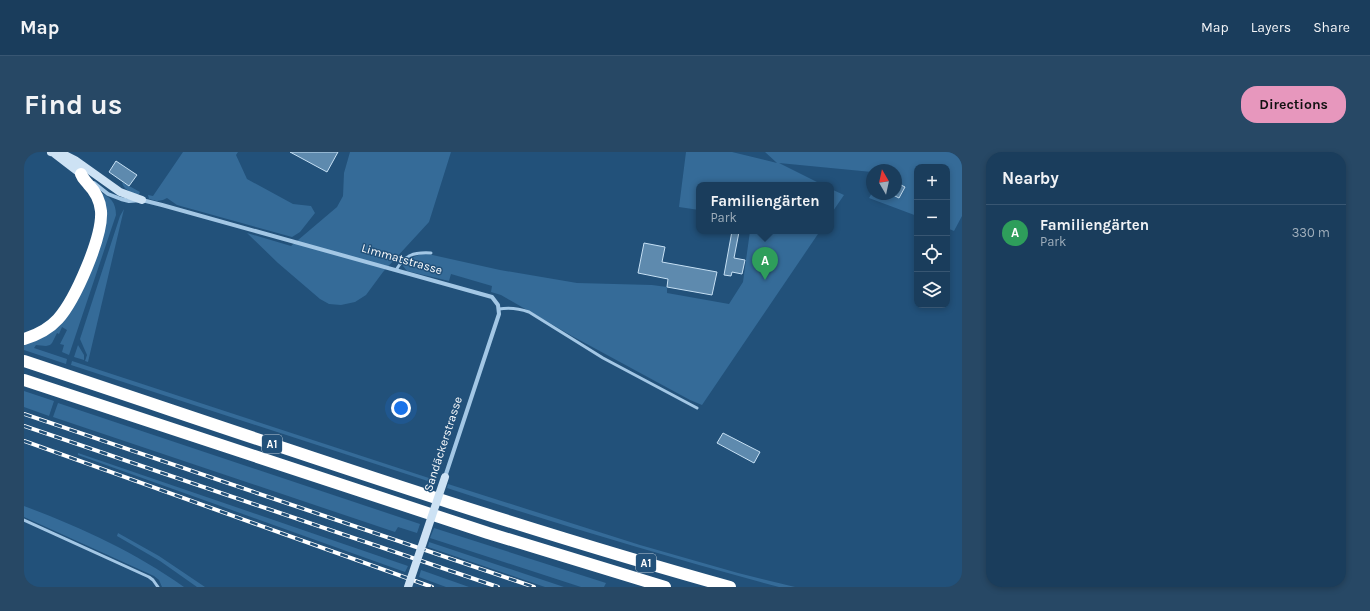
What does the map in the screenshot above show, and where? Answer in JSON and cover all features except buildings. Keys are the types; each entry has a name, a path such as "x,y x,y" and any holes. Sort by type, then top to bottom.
{"highway":[{"path":"24,339 51,326 58,318 76,292 94,249 100,228 101,211 96,196 81,174"},
{"name":"A1","path":"24,361 493,516 730,587"},
{"name":"A1","path":"24,380 473,528 665,587"}],"main road":[{"path":"53,153 81,174"},
{"path":"53,153 67,156 75,160 120,192 142,200"},
{"name":"Sandäckerstrasse","path":"408,587 445,477"}],"street":[{"name":"Limmatstrasse","path":"81,174 86,176 101,189 114,197 124,200 142,200 492,297 496,301 499,308"},
{"name":"Sandäckerstrasse","path":"445,477 499,314 499,308"}],"lane":[{"path":"396,270 402,260 411,255 431,253"},
{"path":"499,308 510,307 529,312 603,358 697,408"},
{"path":"24,520 149,577 158,587"}],"shaded area":[{"path":"183,152 238,152 236,155 247,179 293,204 311,206 315,213 300,232 292,237 177,205 167,198 157,201 149,199 148,195 153,196"},
{"path":"350,152 451,152 429,222 383,272 366,295 355,302 341,305 329,304 320,299 278,263 247,233 291,246 337,207 343,196 344,173"},
{"path":"686,152 732,152 777,163 765,152 962,152 962,216 954,231 950,229 950,164 914,164 914,215 874,200 902,200 902,164 866,164 866,171 779,163 817,182 696,182 696,210 679,207"},
{"path":"122,182 140,192 139,194 137,195 127,190"},
{"path":"834,190 844,195 834,210"},
{"path":"100,192 112,200 116,210 116,215 69,355 62,352 64,345 60,344 67,330 62,327 59,334 57,333 50,345 36,345 34,348 67,359 66,364 24,350 24,342 44,334 96,253"},
{"path":"124,209 88,362 85,361 87,355 80,339 120,216"},
{"path":"750,234 818,234 702,405 690,400 572,336 501,295 491,292 492,286 451,274 449,281 407,271 403,266 406,260 421,254 428,254 500,270 577,283 652,285 667,287 667,293 729,304 743,282"},
{"path":"78,345 84,355 84,360 74,357"},
{"path":"72,361 435,480 434,483 71,365"},
{"path":"24,391 54,401 49,416 24,407"},
{"path":"58,403 420,524 417,533 398,527 395,532 53,417"},
{"path":"78,453 408,566 405,572 78,455"},
{"path":"448,484 640,545 738,573 795,587 779,587 612,540 447,488"},
{"path":"24,506 107,541 146,562 184,587 162,587 159,580 154,576 24,517"},
{"path":"434,528 606,583 604,587 581,587 430,538"},
{"path":"118,533 159,556 205,587 197,587 160,561 117,536"},
{"path":"429,542 564,587 545,587 428,547"},
{"path":"421,570 469,587 446,587 419,577"}],"railway":[{"path":"24,414 534,587"},
{"path":"24,426 498,587"},
{"path":"24,441 432,587"}],"place":[{"name":"Familiengärten","path":"765,280"}]}
